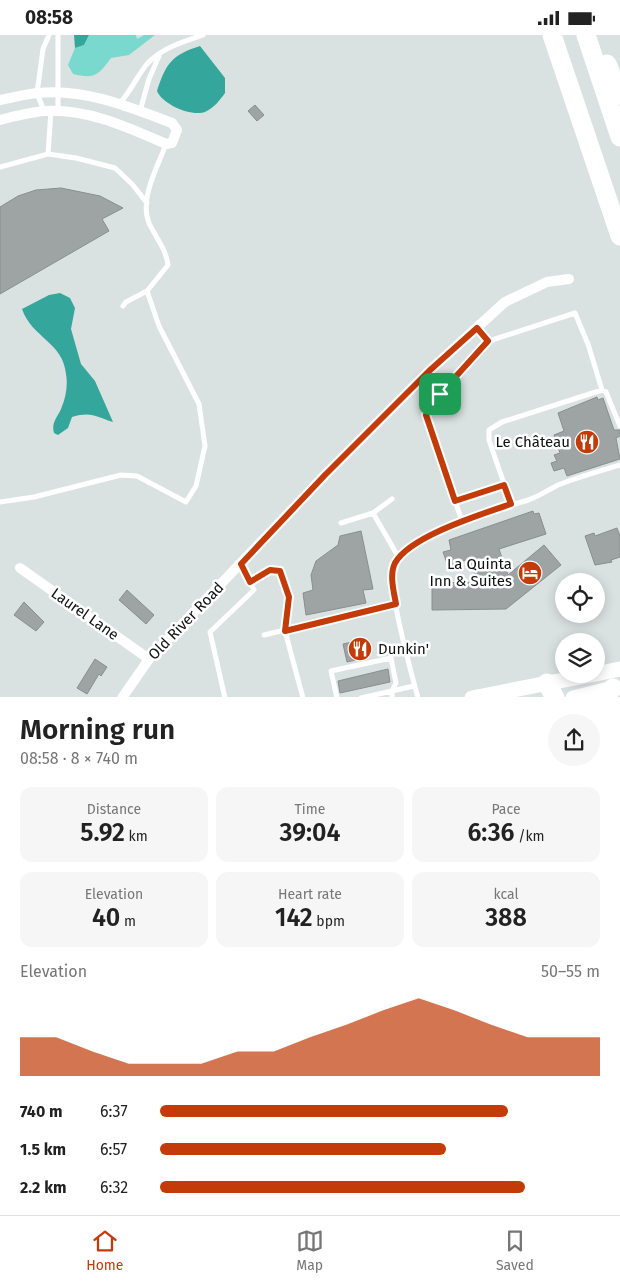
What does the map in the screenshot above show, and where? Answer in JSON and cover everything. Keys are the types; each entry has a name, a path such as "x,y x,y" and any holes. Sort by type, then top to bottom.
{"highway":[{"path":"552,35 620,236"},
{"path":"586,35 620,137"},
{"path":"593,35 620,95"}],"main road":[{"path":"472,697 549,693 620,669"},
{"path":"573,697 611,690"}],"street":[{"path":"0,100 38,93 57,92 120,103 172,123 178,130 172,143 166,144 110,120 51,111 0,120"},
{"name":"Old River Road","path":"122,697 149,659 325,475 429,371 505,302 525,291 547,283 568,279"},
{"name":"Laurel Lane","path":"20,568 149,659"}],"lane":[{"path":"50,35 43,49 38,93 51,111"},
{"path":"48,154 51,111 57,92 58,35"},
{"path":"120,103 131,91 148,63 160,53 203,35"},
{"path":"140,111 149,79 160,53"},
{"path":"123,306 126,302 147,291 168,265 166,253 148,220 147,203 154,175 166,144"},
{"path":"0,167 48,154 76,157 115,168 132,184 147,203"},
{"path":"0,502 34,497 121,475 137,476 186,502 196,486 205,446 199,404 159,326 147,291"},
{"path":"462,521 426,415 440,394 488,341 575,313 588,344 602,390 606,392 620,426"},
{"path":"477,328 488,341"},
{"path":"511,504 489,441 490,430 502,422 602,390"},
{"path":"418,697 396,604 392,573 399,559 442,528 528,500 560,485 620,465"},
{"path":"455,501 504,485"},
{"path":"341,523 373,513 392,499"},
{"path":"373,513 399,559"},
{"path":"225,697 210,632 254,589 241,564"},
{"path":"250,582 270,570 280,571 289,597 285,631 303,697"},
{"path":"264,635 396,604"},
{"path":"337,697 331,671 390,658 396,683 392,695"},
{"path":"360,697 392,695 414,686"}],"shaded area":[{"path":"74,35 89,35 84,45 75,48"},
{"path":"89,35 136,35 137,39 144,35 155,35 129,55 111,58 103,69 95,75 73,74 68,65 75,48 84,45"},
{"path":"200,46 225,78 225,93 216,104 205,112 192,113 171,105 157,91 171,61 190,49"},
{"path":"60,293 70,298 75,308 71,329 81,364 95,381 113,422 94,415 79,415 72,417 68,428 58,435 54,433 53,426 63,405 66,391 67,378 64,363 53,347 33,327 22,309 49,295"}],"building":[{"path":"255,105 264,115 257,121 248,111"},
{"path":"61,188 100,196 123,208 102,219 109,231 0,294 0,207 18,196 36,190"},
{"path":"597,397 598,400 603,398 614,430 620,430 620,436 616,438 620,459 567,476 564,468 554,471 551,463 557,461 554,455 560,453 554,435 564,431 558,413"},
{"path":"533,511 534,514 539,513 546,534 499,549 508,575 544,545 561,565 506,609 432,610 432,582 478,583 469,559 448,566 443,552 451,550 449,540"},
{"path":"617,528 620,536 620,557 611,560 612,562 595,565 585,536 594,533 595,536"},
{"path":"361,531 373,589 363,590 366,603 306,615 303,593 313,590 311,575 316,561 338,545 340,536"},
{"path":"127,590 154,615 146,624 119,600"},
{"path":"24,602 44,622 36,631 14,615"},
{"path":"365,639 369,657 347,662 343,644"},
{"path":"95,659 107,667 101,676 99,674 87,694 77,688"},
{"path":"388,669 390,682 340,693 338,681"}],"place":[{"name":"Le Château","path":"587,442"},
{"name":"La Quinta Inn & Suites","path":"530,573"},
{"name":"Dunkin'","path":"360,649"}],"route":[{"path":"477,328 488,341 440,394 426,415 455,501 504,485 511,504 442,528 405,552 395,562 392,573 396,604 285,631 289,597 280,571 270,570 250,582 241,564 325,475 429,371 477,328"}]}
